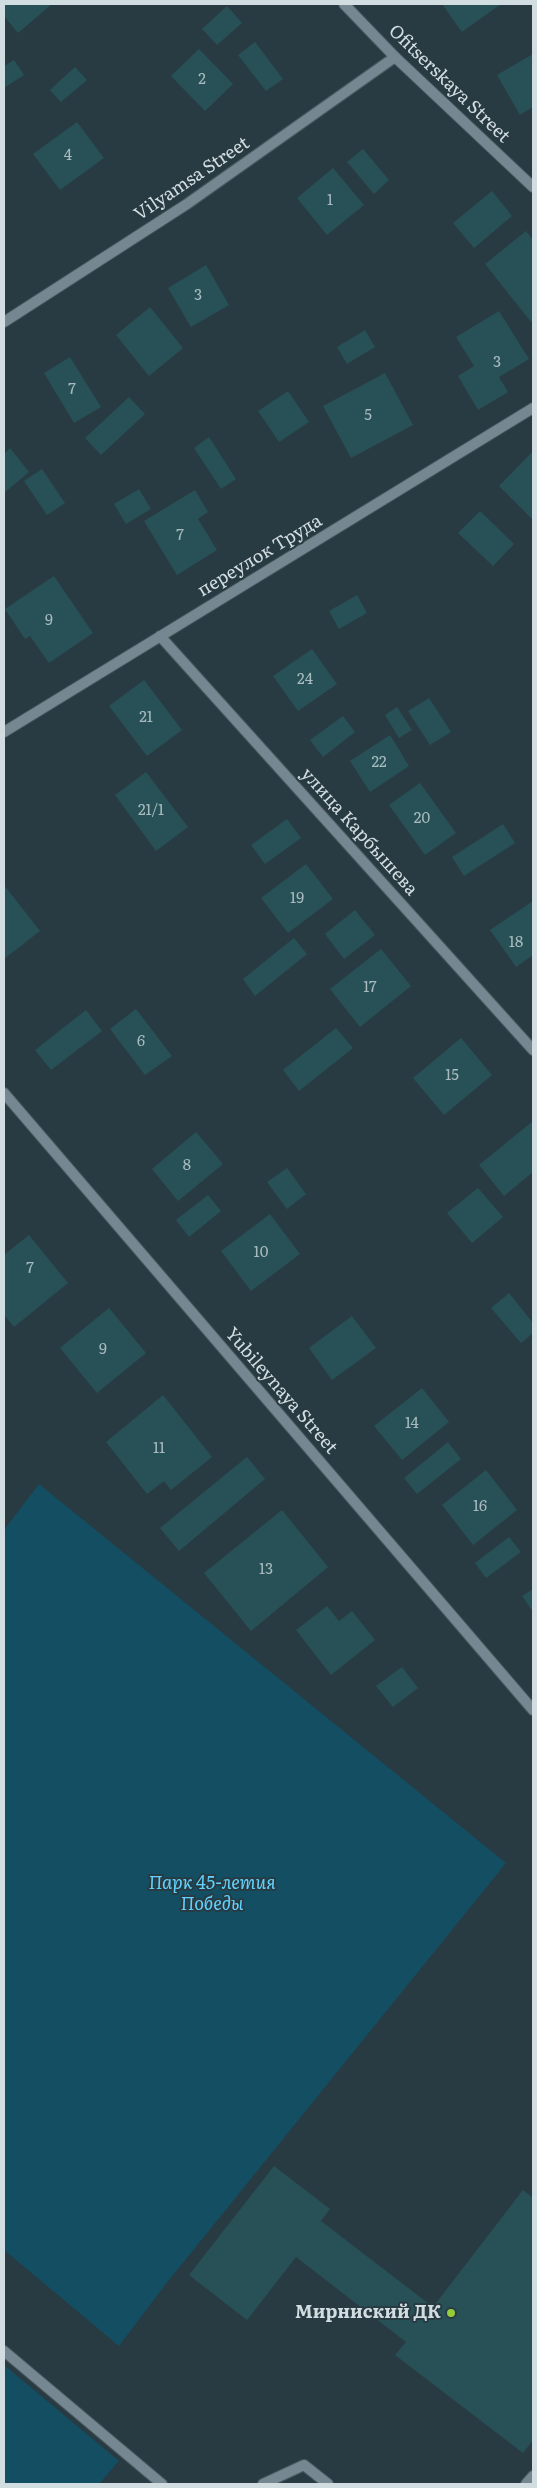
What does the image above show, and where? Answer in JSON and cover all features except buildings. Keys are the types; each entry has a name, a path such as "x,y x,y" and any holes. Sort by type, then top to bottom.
{"street":[{"name":"Ofitserskaya Street","path":"344,4 395,57 533,187"},
{"name":"Vilyamsa Street","path":"4,322 187,204 395,57"},
{"name":"переулок Труда","path":"4,732 533,408"},
{"name":"улица Карбышева","path":"160,636 533,1050"},
{"name":"Yubileynaya Street","path":"4,1093 533,1710"},
{"path":"4,2351 162,2484"},
{"path":"263,2484 304,2465 328,2484"},
{"path":"526,2484 533,2476"}],"green space":[{"name":"Парк 45-летия Победы","path":"39,1484 506,1863 165,2285 119,2346 4,2250 4,1530"},
{"path":"4,2365 119,2461 99,2484 4,2484"}],"place":[{"name":"Мирниский ДК","path":"451,2313"}]}
